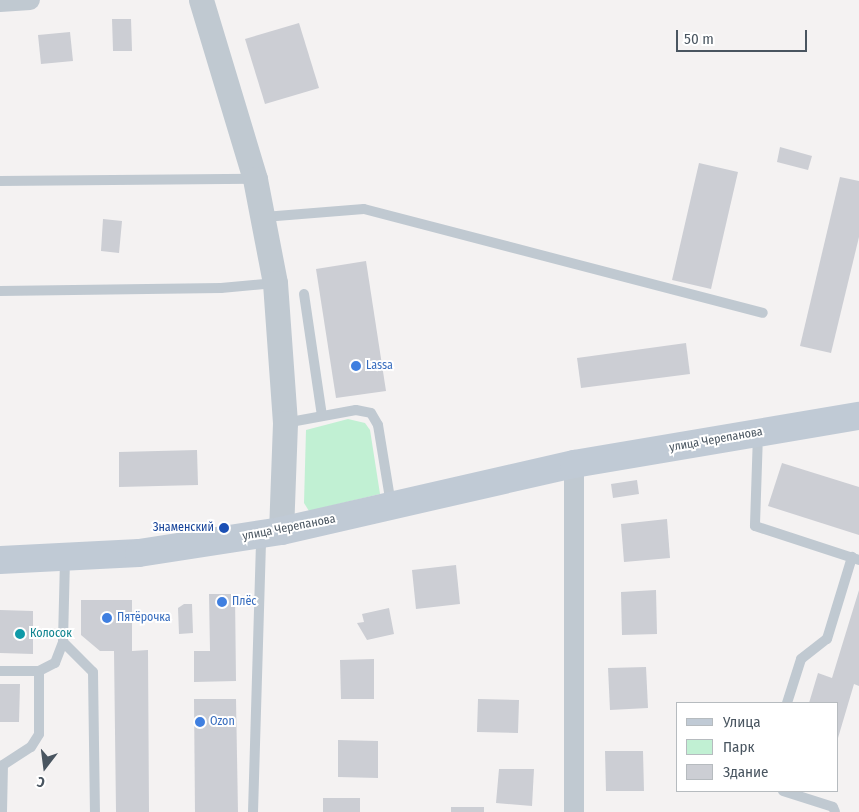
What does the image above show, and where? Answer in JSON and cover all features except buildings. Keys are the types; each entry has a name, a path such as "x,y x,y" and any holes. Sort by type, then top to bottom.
{"main road":[{"name":"улица Черепанова","path":"0,560 65,559 271,533 574,464 859,416"}],"street":[{"path":"0,2 30,0"},
{"path":"201,0 255,179 264,217 275,283 285,423 271,533"},
{"path":"574,464 574,812"}],"lane":[{"path":"0,181 255,179"},
{"path":"264,217 364,210 763,313"},
{"path":"0,291 221,288 275,283"},
{"path":"304,294 322,416"},
{"path":"285,423 356,410 371,413 378,425 391,506"},
{"path":"758,433 755,526 855,559 827,639 801,660 787,702"},
{"path":"253,812 271,533"},
{"path":"0,671 39,671 55,663 62,642 65,559"},
{"path":"62,642 92,672 95,812"},
{"path":"2,812 3,765 31,747 39,734 39,671"},
{"path":"786,792 833,807 835,812"}],"green space":[{"path":"348,419 365,423 370,430 380,494 309,511 304,503 306,430"}],"place":[{"name":"Lassa","path":"356,366"},
{"name":"Знаменский","path":"224,528"},
{"name":"Плёс","path":"222,602"},
{"name":"Пятёрочка","path":"107,618"},
{"name":"Колосок","path":"20,634"},
{"name":"Ozon","path":"200,722"}]}
